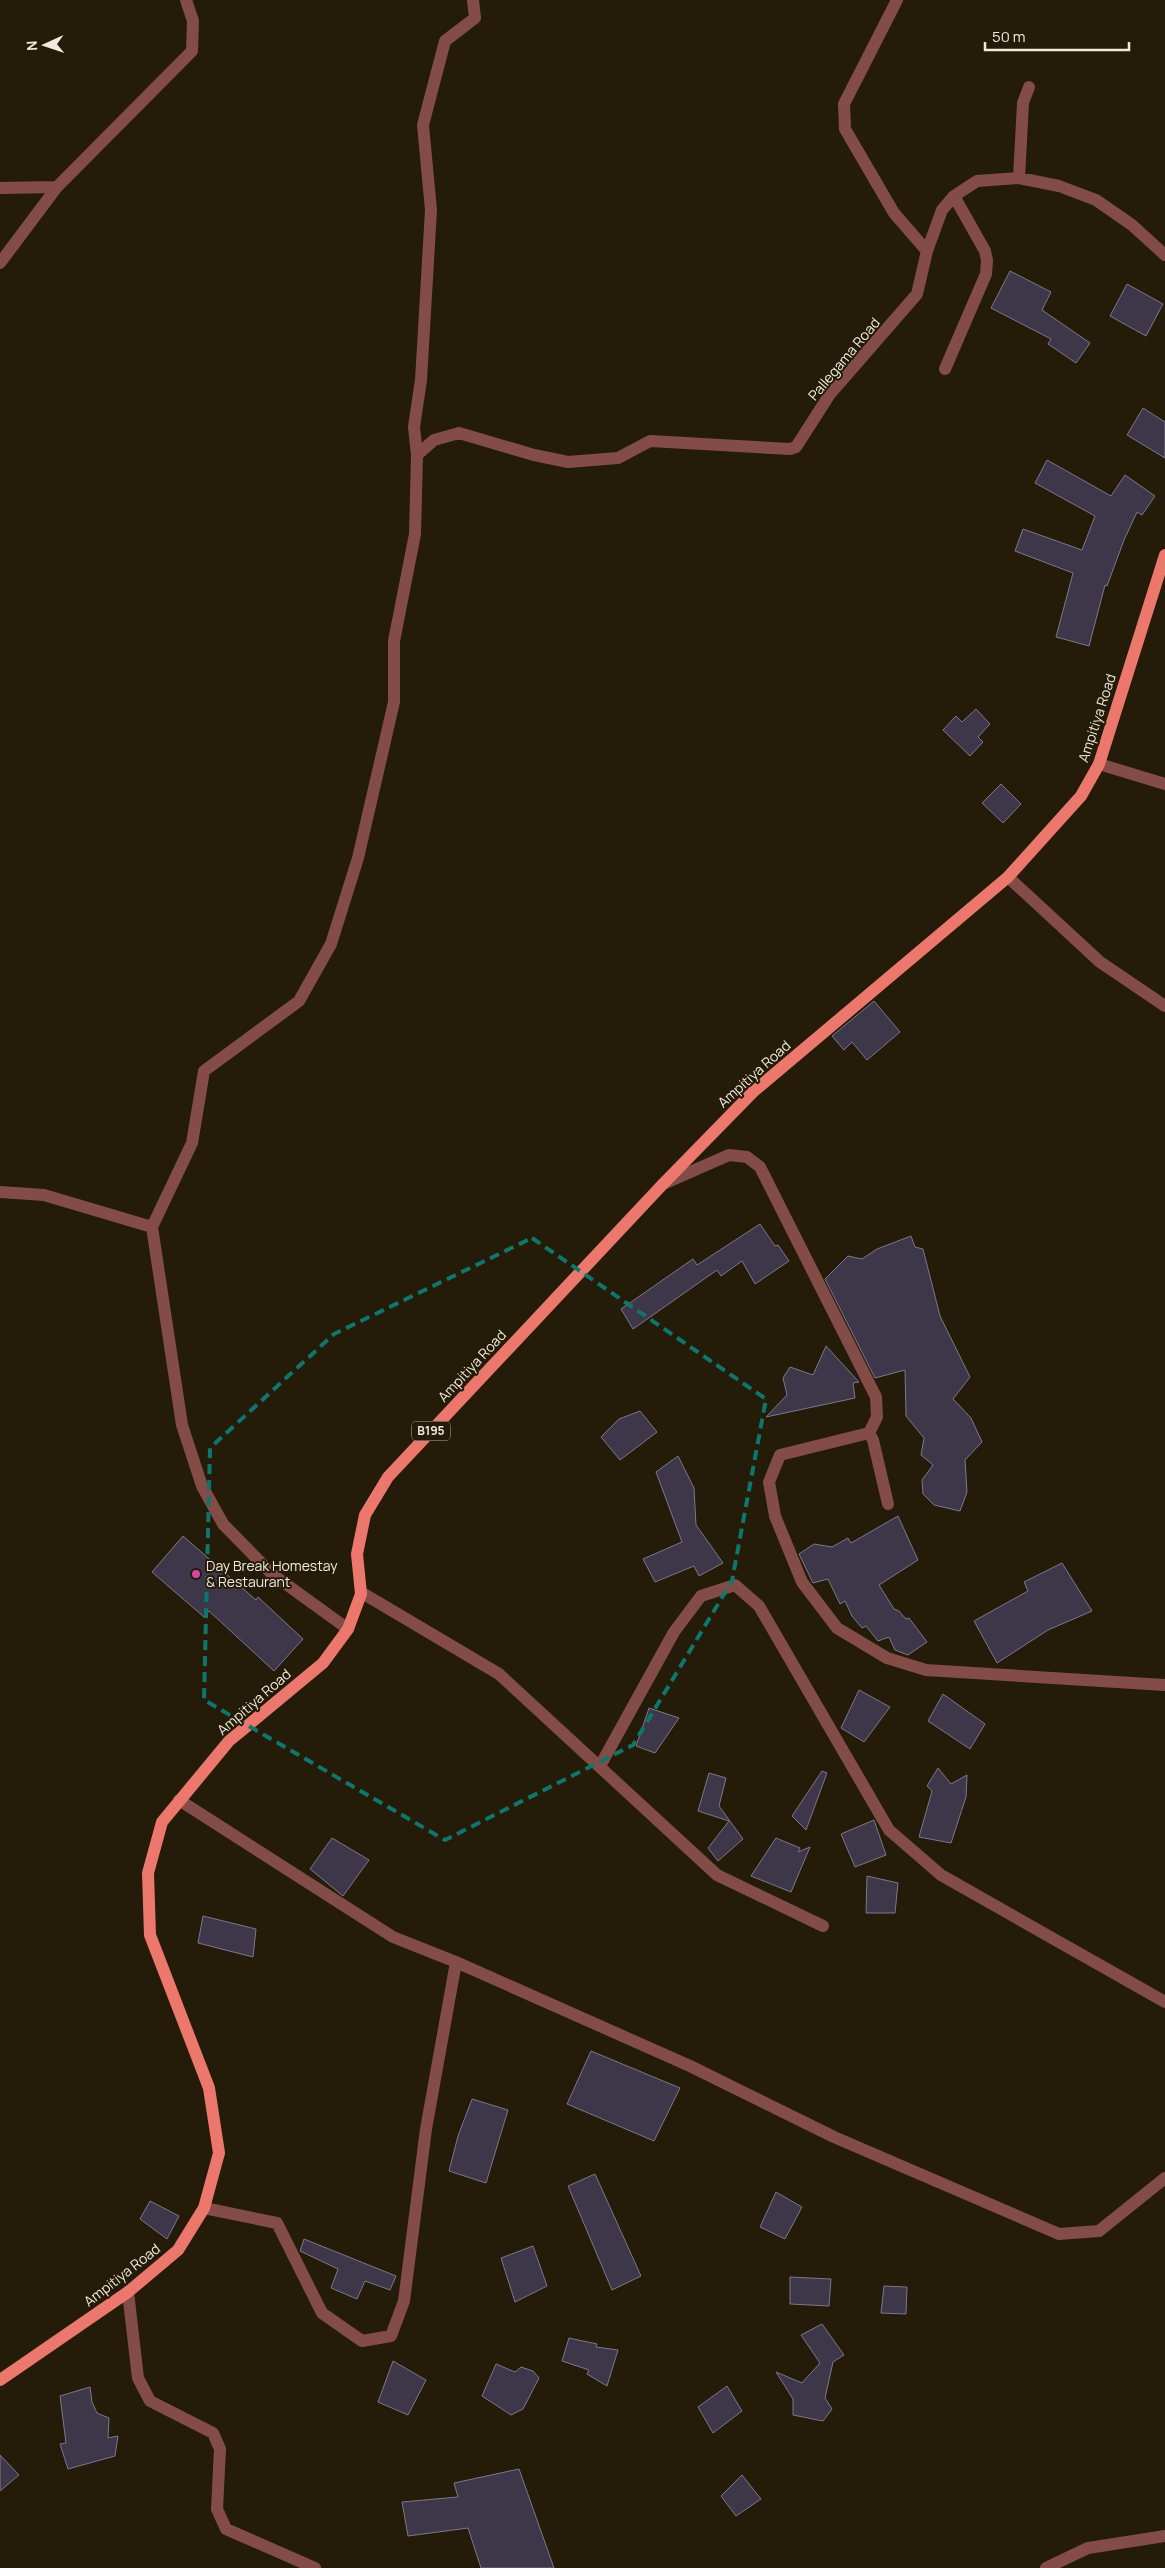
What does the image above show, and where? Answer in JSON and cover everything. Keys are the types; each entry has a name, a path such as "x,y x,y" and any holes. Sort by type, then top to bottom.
{"main road":[{"name":"Ampitiya Road","path":"0,2380 128,2292 178,2250 204,2208 218,2153 209,2088 150,1935 148,1873 162,1822 229,1741 322,1663 348,1629 361,1594 357,1554 364,1515 388,1477 663,1184 753,1092 1008,876 1081,796 1100,764 1165,555"}],"street":[{"path":"0,263 57,187 192,51 193,21 186,0"},
{"path":"348,1629 272,1574 223,1524 202,1486 182,1425 152,1228 192,1143 204,1071 299,1001 331,944 358,858 394,702 394,641 415,534 417,455 414,427 421,380 431,210 423,125 445,40 475,18 473,0"},
{"path":"897,0 844,104 845,129 894,213 927,251"},
{"path":"1019,178 1023,104 1029,87"},
{"name":"Pallegama Road","path":"417,455 434,440 459,433 534,455 568,462 618,458 650,440 790,449 796,447 830,394 917,294 927,251 942,210 954,196 977,181 1019,178 1059,186 1096,200 1132,225 1165,256"},
{"path":"0,188 57,187"},
{"path":"945,368 986,274 987,260 954,196"},
{"path":"1100,764 1165,784"},
{"path":"1008,876 1100,962 1165,1006"},
{"path":"663,1184 729,1155 747,1156 760,1167 876,1397 877,1417 869,1433"},
{"path":"0,1192 44,1195 152,1228"},
{"path":"869,1433 873,1440 888,1504"},
{"path":"869,1433 780,1454 769,1482 775,1516 802,1582 837,1628 887,1658 926,1670 1165,1685"},
{"path":"600,1766 674,1632 700,1596 735,1585 759,1606 889,1830 941,1875 1165,2002"},
{"path":"361,1594 364,1594 499,1674 717,1875 823,1926"},
{"path":"179,1800 393,1937 456,1962 690,2066 834,2137 1059,2234 1099,2231 1165,2178"},
{"path":"204,2208 277,2223 322,2314 362,2341 391,2336 404,2301 426,2129 456,1962"},
{"path":"128,2292 138,2378 150,2401 214,2433 220,2449 216,2509 226,2528 315,2568"},
{"path":"1046,2568 1088,2548 1165,2536"}],"highlighted area":[{"path":"532,1238 766,1399 732,1581 633,1745 445,1840 204,1700 210,1448 334,1334"}],"building":[{"path":"1010,271 1051,292 1042,310 1090,343 1076,363 1048,344 1051,339 991,308"},
{"path":"1127,284 1163,304 1146,336 1110,316"},
{"path":"1143,408 1165,422 1165,458 1127,435"},
{"path":"1047,460 1111,496 1125,475 1155,496 1142,515 1137,512 1124,540 1107,586 1105,585 1089,646 1056,637 1073,573 1015,551 1023,529 1082,550 1095,516 1035,483"},
{"path":"976,709 990,724 978,737 983,742 970,756 943,730 956,716 962,722"},
{"path":"1001,784 1021,804 1003,823 982,803"},
{"path":"874,1001 900,1032 867,1060 852,1042 844,1050 832,1036"},
{"path":"760,1224 775,1246 778,1245 789,1261 755,1284 742,1261 721,1276 717,1270 633,1329 621,1309 693,1259 697,1265"},
{"path":"911,1236 915,1247 923,1249 940,1316 970,1377 953,1399 971,1418 982,1442 965,1460 967,1492 960,1511 934,1505 923,1494 922,1480 933,1465 921,1455 924,1438 906,1416 905,1370 875,1378 825,1279 848,1256 862,1259 877,1249"},
{"path":"826,1346 859,1382 853,1383 855,1398 766,1417 787,1395 783,1378 790,1367 813,1375"},
{"path":"640,1411 657,1432 620,1460 601,1437 619,1419"},
{"path":"678,1456 694,1488 696,1525 723,1563 699,1576 694,1566 655,1582 643,1559 682,1542 656,1472"},
{"path":"898,1516 918,1560 879,1585 894,1609 899,1611 906,1619 909,1618 927,1642 908,1655 895,1650 889,1637 878,1641 866,1626 862,1628 852,1616 845,1601 840,1604 828,1579 813,1583 799,1554 814,1544 832,1547 848,1538 851,1543"},
{"path":"183,1536 256,1600 258,1597 303,1639 274,1671 209,1611 204,1617 152,1572"},
{"path":"1062,1563 1092,1611 1048,1630 997,1663 974,1621 1028,1591 1024,1582"},
{"path":"859,1690 890,1707 864,1742 841,1728"},
{"path":"943,1694 985,1724 970,1749 928,1721"},
{"path":"649,1708 679,1718 655,1753 636,1746"},
{"path":"938,1768 951,1784 967,1775 966,1797 951,1843 919,1837 932,1791 927,1786"},
{"path":"822,1771 827,1773 806,1830 792,1816"},
{"path":"709,1773 726,1778 719,1806 743,1839 718,1861 708,1848 729,1821 698,1811"},
{"path":"874,1820 886,1855 855,1867 841,1834"},
{"path":"332,1838 369,1860 343,1896 310,1869"},
{"path":"776,1838 800,1848 798,1852 810,1847 791,1892 751,1876"},
{"path":"867,1876 898,1883 895,1913 866,1913"},
{"path":"203,1916 256,1929 253,1957 198,1943"},
{"path":"591,2051 680,2088 654,2141 567,2104"},
{"path":"472,2099 508,2110 486,2183 449,2171 458,2136"},
{"path":"595,2174 641,2276 612,2290 568,2186"},
{"path":"776,2192 802,2207 785,2239 760,2227"},
{"path":"150,2201 179,2216 167,2239 140,2219"},
{"path":"304,2239 396,2276 390,2290 365,2281 357,2299 331,2288 338,2269 300,2251"},
{"path":"533,2246 547,2286 515,2302 501,2258"},
{"path":"790,2277 831,2279 829,2306 790,2304"},
{"path":"884,2286 907,2287 906,2314 881,2313"},
{"path":"822,2324 844,2355 833,2362 825,2398 832,2409 823,2421 793,2415 793,2399 776,2372 802,2383 820,2363 801,2335"},
{"path":"569,2338 597,2344 596,2347 618,2350 607,2386 587,2374 589,2370 562,2361"},
{"path":"393,2361 426,2380 408,2415 378,2402"},
{"path":"496,2364 515,2372 521,2367 533,2371 539,2378 523,2409 511,2415 482,2396"},
{"path":"727,2386 742,2411 713,2433 698,2407"},
{"path":"90,2387 92,2402 97,2413 109,2418 108,2438 118,2436 115,2456 68,2469 60,2444 66,2443 60,2396"},
{"path":"0,2455 19,2475 0,2491"},
{"path":"519,2469 554,2568 481,2568 468,2528 408,2536 402,2502 458,2497 454,2483"},
{"path":"742,2475 761,2499 736,2516 721,2496"}],"place":[{"name":"Day Break Homestay & Restaurant","path":"196,1574"}]}
